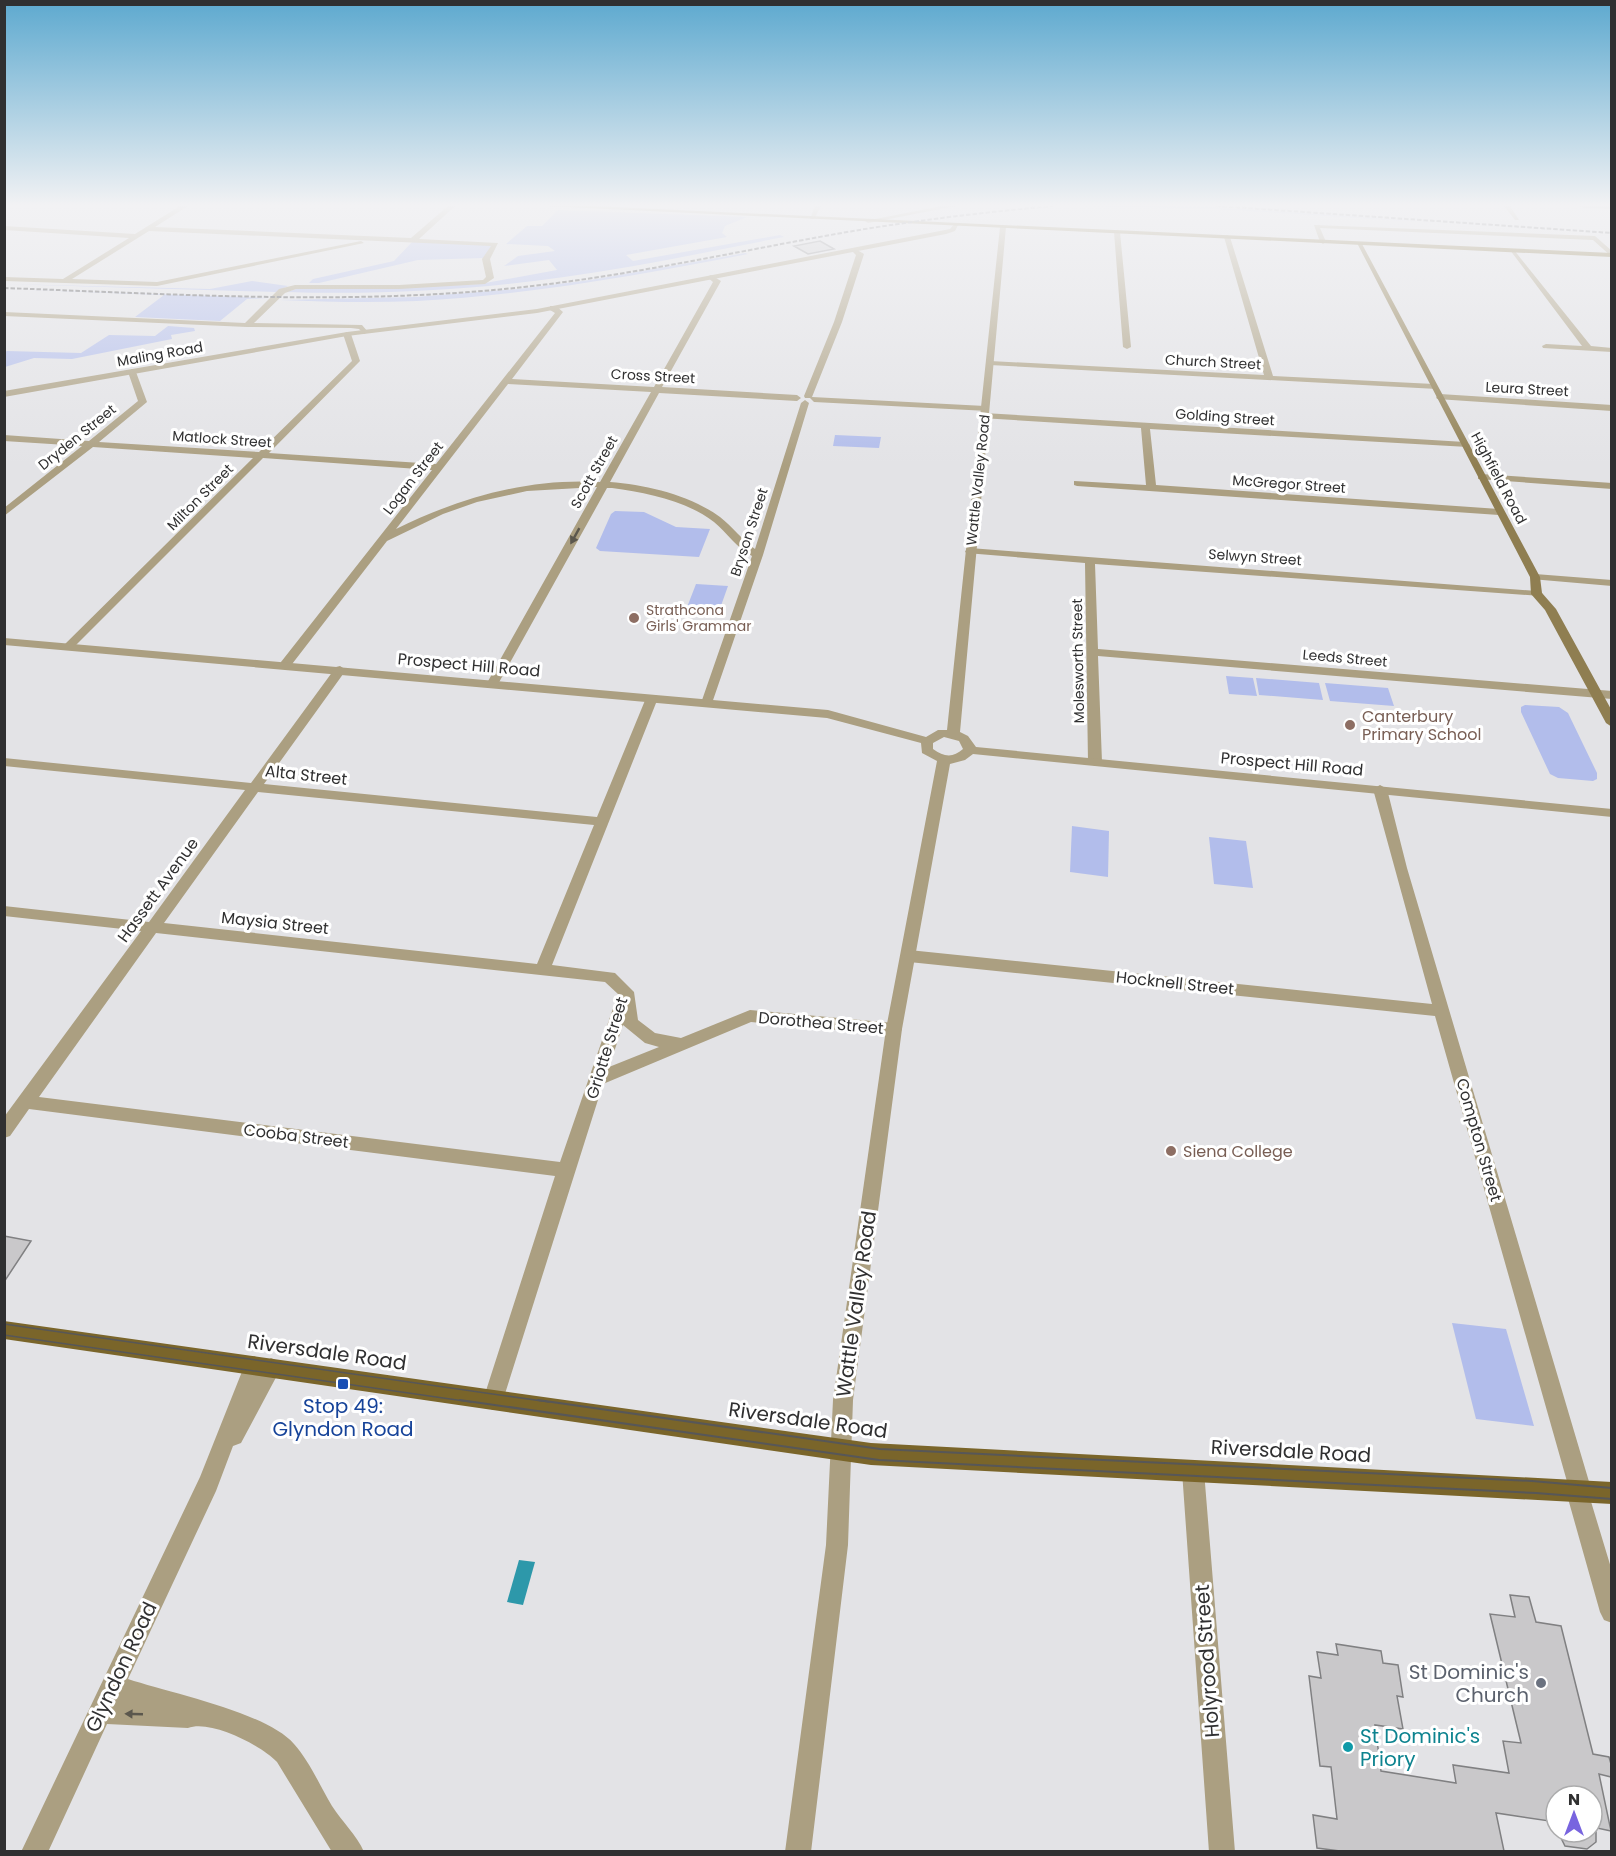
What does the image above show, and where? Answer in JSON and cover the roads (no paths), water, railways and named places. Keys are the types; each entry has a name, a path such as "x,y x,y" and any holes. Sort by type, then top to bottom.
{"main road":[{"name":"Highfield Road","path":"1384,293 1535,577 1537,594 1550,609 1611,723"},
{"name":"Riversdale Road","path":"4,1330 840,1450 918,1458 1611,1493"}],"street":[{"path":"247,325 280,293"},
{"name":"Maling Road","path":"4,394 347,334 554,308 632,293"},
{"name":"Scott Street","path":"493,683 711,293"},
{"name":"Bryson Street","path":"707,703 758,555 806,399 848,293"},
{"name":"Wattle Valley Road","path":"953,734 997,293"},
{"path":"1122,293 1127,347"},
{"path":"1244,293 1269,378"},
{"path":"1545,293 1589,349"},
{"name":"Logan Street","path":"285,666 559,312 554,308"},
{"path":"4,314 247,325 351,326 362,327 364,332"},
{"name":"Milton Street","path":"68,647 356,361 347,334"},
{"path":"1545,346 1611,350"},
{"name":"Church Street","path":"990,363 1434,387"},
{"name":"Dryden Street","path":"4,513 142,402 132,372"},
{"name":"Cross Street","path":"507,381 984,412"},
{"name":"Leura Street","path":"1440,397 1611,408"},
{"name":"Golding Street","path":"984,412 1145,426 1465,446"},
{"path":"1145,426 1151,488"},
{"name":"Matlock Street","path":"4,438 437,467"},
{"path":"1481,477 1611,486"},
{"name":"McGregor Street","path":"1077,483 1499,512"},
{"path":"382,540 428,517 474,500 529,487 603,485 671,497 695,507 721,523 745,549 758,555"},
{"path":"402,514 412,519 428,517"},
{"name":"Selwyn Street","path":"970,551 1537,594"},
{"name":"Molesworth Street","path":"1090,560 1095,762"},
{"path":"1535,577 1611,583"},
{"name":"Prospect Hill Road","path":"4,641 828,714 927,741"},
{"name":"Leeds Street","path":"1092,652 1611,695"},
{"name":"Hassett Avenue","path":"4,1131 340,670"},
{"path":"542,970 652,698"},
{"path":"953,734 969,742 970,750 962,758 944,760 929,753 926,746 927,741 935,735 953,734"},
{"name":"Prospect Hill Road","path":"970,750 1611,813"},
{"name":"Wattle Valley Road","path":"798,1851 840,1515 843,1400 894,1029 944,760"},
{"name":"Alta Street","path":"4,762 603,822"},
{"name":"Compton Street","path":"1380,789 1441,1011 1579,1485 1577,1490 1611,1612"},
{"name":"Maysia Street","path":"4,911 542,970"},
{"name":"Hocknell Street","path":"909,956 1441,1011"},
{"name":"Griotte Street","path":"493,1400 566,1170 626,992 609,977 542,970"},
{"path":"626,992 630,1023 651,1039 682,1044"},
{"name":"Dorothea Street","path":"598,1079 750,1016 894,1029"},
{"name":"Cooba Street","path":"26,1102 566,1170"},
{"name":"Glyndon Road","path":"34,1851 262,1367"},
{"name":"Holyrood Street","path":"1193,1471 1222,1851"},
{"path":"112,1686 252,1730 284,1750 300,1772 319,1808 351,1851"},
{"path":"100,1712 209,1717"}],"tram line":[{"path":"4,1324 549,1402"},
{"path":"4,1335 471,1402"},
{"path":"460,1400 879,1460 1536,1493 1612,1499"},
{"path":"538,1400 880,1449 1532,1481 1612,1488"}],"railway":[{"path":"133,293 264,297 394,296 463,293"}],"place":[{"name":"Strathcona Girls' Grammar","path":"634,618"},
{"name":"Canterbury Primary School","path":"1350,725"},
{"name":"Siena College","path":"1171,1151"},
{"name":"Stop 49: Glyndon Road","path":"343,1384"},
{"name":"St Dominic's Church","path":"1541,1683"},
{"name":"St Dominic's Priory","path":"1348,1747"}]}
